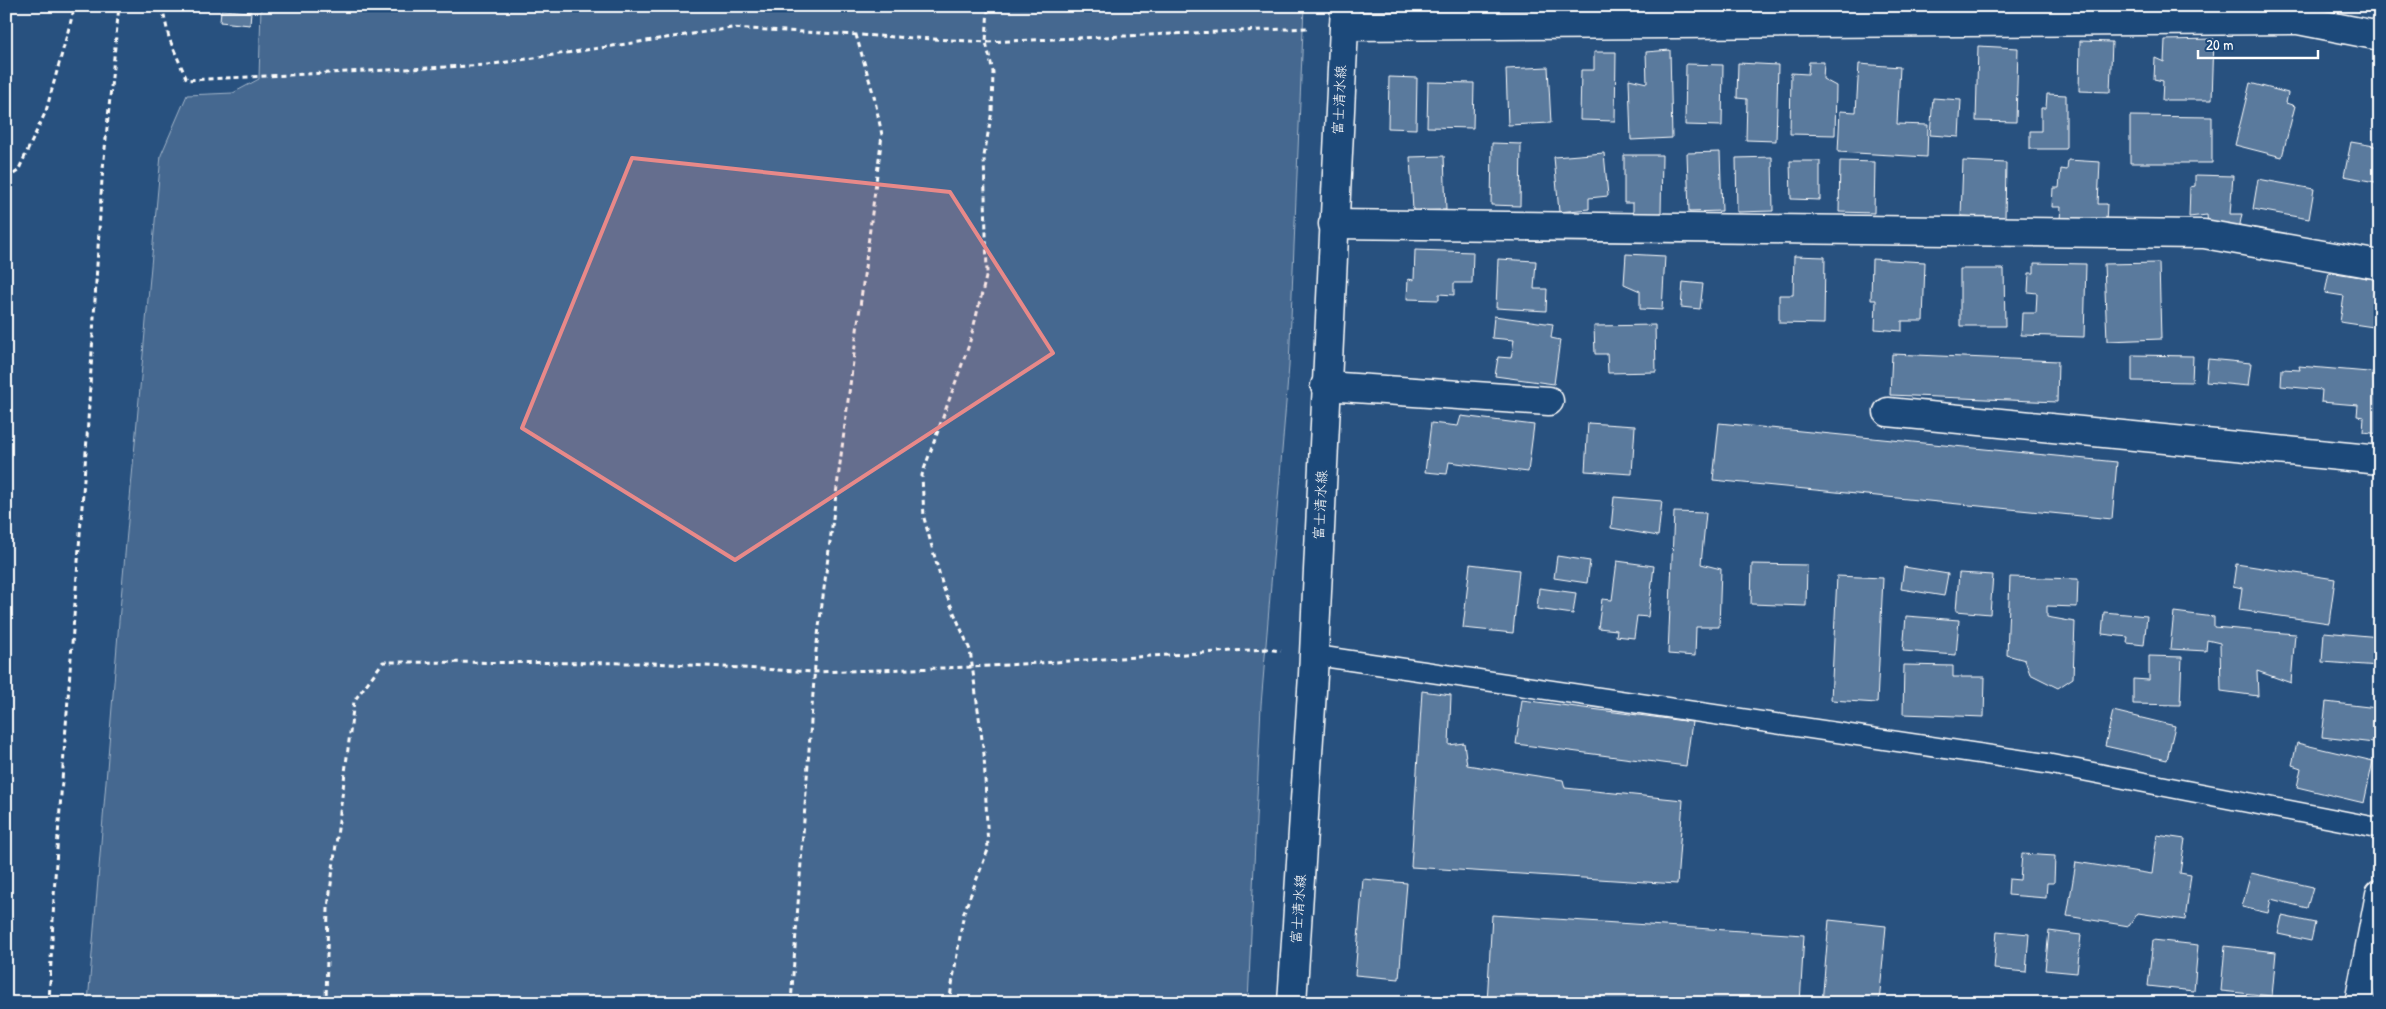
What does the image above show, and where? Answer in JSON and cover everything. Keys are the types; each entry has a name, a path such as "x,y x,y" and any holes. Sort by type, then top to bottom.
{"street":[{"path":"1345,16 2058,14 2298,20 2380,36"},
{"name":"富士清水線","path":"1292,1003 1313,655 1333,224 1345,16"},
{"path":"1333,224 2204,234 2380,265"},
{"path":"1325,386 1549,401"},
{"path":"1888,412 2380,460"},
{"path":"2359,1003 2380,894"}],"lane":[{"path":"1313,655 2049,764 2380,828"}],"path":[{"path":"6,179 18,171 46,111 75,6"},
{"path":"49,1003 55,877 86,448 102,179 119,6"},
{"path":"162,6 169,38 187,80 487,65 732,28 986,42 1345,16"},
{"path":"949,1003 964,912 988,850 984,754 970,650 942,586 924,518 922,476 969,345 987,273 984,156 992,111 994,72 986,42 988,6"},
{"path":"791,1003 814,672 882,135 874,96 856,35"},
{"path":"326,1003 328,908 354,701 383,662 653,663 814,672 972,667 1266,649 1313,655"}],"highlighted area":[{"path":"632,158 950,192 1053,353 735,560 522,428"}],"shaded area":[{"path":"261,6 1304,6 1289,366 1261,705 1248,1003 88,1003 119,621 161,155 187,95 233,93 259,79"}],"building":[{"path":"221,10 251,12 250,25 220,22"},
{"path":"2214,39 2212,100 2162,100 2163,81 2154,79 2155,58 2164,62 2165,40"},
{"path":"2080,41 2112,42 2110,92 2079,91"},
{"path":"1978,46 2018,48 2016,122 1976,121"},
{"path":"1670,50 1672,138 1631,140 1629,79 1647,83 1646,52"},
{"path":"1594,52 1616,52 1615,121 1580,120 1581,70 1594,70"},
{"path":"1809,62 1824,62 1823,79 1836,86 1835,135 1790,134 1791,73 1808,74"},
{"path":"1738,63 1778,65 1776,141 1746,140 1747,99 1737,98"},
{"path":"1686,64 1723,65 1722,126 1685,125"},
{"path":"1859,64 1900,67 1897,124 1928,125 1927,157 1838,152 1840,111 1856,112"},
{"path":"1548,67 1551,123 1508,125 1506,69"},
{"path":"1389,77 1417,78 1416,129 1388,128"},
{"path":"1428,82 1474,83 1473,128 1427,127"},
{"path":"2250,83 2288,93 2286,103 2295,106 2282,157 2235,145"},
{"path":"2047,94 2066,95 2066,149 2030,149 2030,131 2041,131 2041,108 2046,108"},
{"path":"1933,98 1961,100 1959,137 1930,135"},
{"path":"2130,116 2212,117 2212,163 2130,163"},
{"path":"2351,142 2380,147 2380,183 2344,176"},
{"path":"1492,143 1521,144 1520,206 1491,205"},
{"path":"1720,152 1722,211 1689,212 1687,153"},
{"path":"1604,153 1608,196 1589,198 1589,209 1559,212 1554,157"},
{"path":"1624,155 1662,155 1661,214 1633,213 1633,203 1624,203"},
{"path":"1444,156 1446,210 1413,211 1410,157"},
{"path":"1772,157 1773,211 1737,212 1736,158"},
{"path":"2068,160 2100,162 2098,204 2107,204 2106,222 2060,219 2061,207 2052,207 2053,188 2059,188 2061,169 2067,170"},
{"path":"1790,161 1820,161 1820,200 1791,199"},
{"path":"1840,161 1875,162 1874,213 1839,212"},
{"path":"1963,161 2006,163 2005,218 1961,216"},
{"path":"2195,175 2233,176 2230,214 2242,214 2239,229 2208,227 2207,215 2189,217 2190,187 2195,186"},
{"path":"2258,179 2314,189 2309,219 2253,209"},
{"path":"1415,250 1473,252 1472,283 1454,283 1454,295 1439,294 1439,300 1407,299 1408,279 1414,280"},
{"path":"1626,254 1665,256 1662,310 1640,309 1640,291 1624,284"},
{"path":"1794,256 1825,257 1824,324 1779,323 1779,295 1793,295"},
{"path":"1498,259 1536,261 1534,289 1547,289 1546,311 1496,308"},
{"path":"1872,259 1925,262 1923,321 1902,321 1902,331 1875,329 1876,300 1871,300"},
{"path":"2034,263 2086,264 2084,337 2021,335 2022,313 2036,313 2037,293 2028,292 2029,273 2034,273"},
{"path":"2159,263 2161,339 2107,341 2104,264"},
{"path":"1960,269 2004,269 2005,326 1960,326"},
{"path":"2329,272 2380,280 2380,328 2340,322 2344,296 2325,293"},
{"path":"1683,282 1703,284 1700,309 1681,307"},
{"path":"1494,316 1553,324 1551,338 1560,340 1554,384 1495,376 1498,357 1511,358 1514,340 1492,338"},
{"path":"1655,325 1656,372 1608,373 1607,354 1595,354 1594,326"},
{"path":"1892,354 2058,361 2057,402 1890,395"},
{"path":"2132,355 2193,356 2192,382 2132,381"},
{"path":"2208,359 2251,363 2248,386 2206,382"},
{"path":"2299,366 2380,373 2380,434 2363,432 2364,417 2357,416 2358,405 2321,402 2322,390 2281,386 2282,369 2300,370"},
{"path":"1461,416 1534,425 1528,472 1449,462 1447,474 1425,472 1431,423 1458,426"},
{"path":"1588,423 1635,426 1632,474 1585,471"},
{"path":"1719,423 2117,462 2112,519 1713,480"},
{"path":"1614,497 1662,501 1658,536 1611,528"},
{"path":"1674,512 1706,513 1701,564 1721,569 1719,627 1696,627 1695,656 1668,654"},
{"path":"1557,556 1590,561 1587,583 1554,578"},
{"path":"1617,561 1654,566 1648,617 1637,616 1634,638 1616,636 1617,630 1598,628 1602,599 1612,600"},
{"path":"1470,564 1519,570 1513,633 1463,628"},
{"path":"1752,564 1807,565 1806,606 1751,604"},
{"path":"2236,564 2335,579 2329,623 2239,610 2242,588 2233,586"},
{"path":"1904,567 1948,574 1944,596 1901,589"},
{"path":"1959,573 1993,575 1990,614 1956,611"},
{"path":"1837,576 1883,578 1877,703 1831,700"},
{"path":"2010,577 2078,579 2077,607 2047,606 2047,617 2075,622 2073,678 2058,688 2030,674 2025,660 2007,655"},
{"path":"1539,588 1576,593 1573,614 1537,609"},
{"path":"2104,612 2147,616 2144,645 2127,643 2128,637 2102,634"},
{"path":"2174,612 2214,617 2214,627 2295,634 2291,683 2257,671 2258,696 2221,691 2220,643 2207,640 2206,651 2170,649"},
{"path":"1906,616 1959,620 1956,655 1903,651"},
{"path":"2324,632 2380,637 2380,666 2322,662"},
{"path":"2149,656 2182,657 2180,705 2133,704 2133,679 2149,680"},
{"path":"1904,665 1953,666 1953,677 1985,677 1984,717 1903,714"},
{"path":"1422,691 1451,695 1449,745 1464,743 1467,765 1563,780 1565,788 1683,800 1677,884 1411,867"},
{"path":"1522,700 1692,722 1686,766 1516,744"},
{"path":"2326,702 2377,708 2374,743 2322,737"},
{"path":"2113,711 2175,726 2167,760 2105,746"},
{"path":"2297,743 2373,761 2364,803 2297,787 2301,768 2292,765"},
{"path":"2157,835 2185,839 2180,873 2191,875 2185,920 2138,913 2129,926 2067,916 2076,862 2152,874"},
{"path":"2022,854 2055,856 2054,883 2047,883 2046,898 2008,895 2009,879 2020,880"},
{"path":"2251,873 2313,887 2307,908 2271,899 2268,913 2242,907"},
{"path":"1363,879 1407,883 1399,979 1355,975"},
{"path":"1492,915 1804,935 1800,1003 1487,1003"},
{"path":"2282,916 2315,923 2311,941 2278,934"},
{"path":"1829,920 1886,926 1879,1003 1822,1003"},
{"path":"1997,931 2029,934 2026,972 1994,969"},
{"path":"2049,931 2081,935 2077,973 2045,970"},
{"path":"2153,940 2198,945 2194,991 2148,986"},
{"path":"2225,946 2276,952 2272,996 2221,991"}]}
